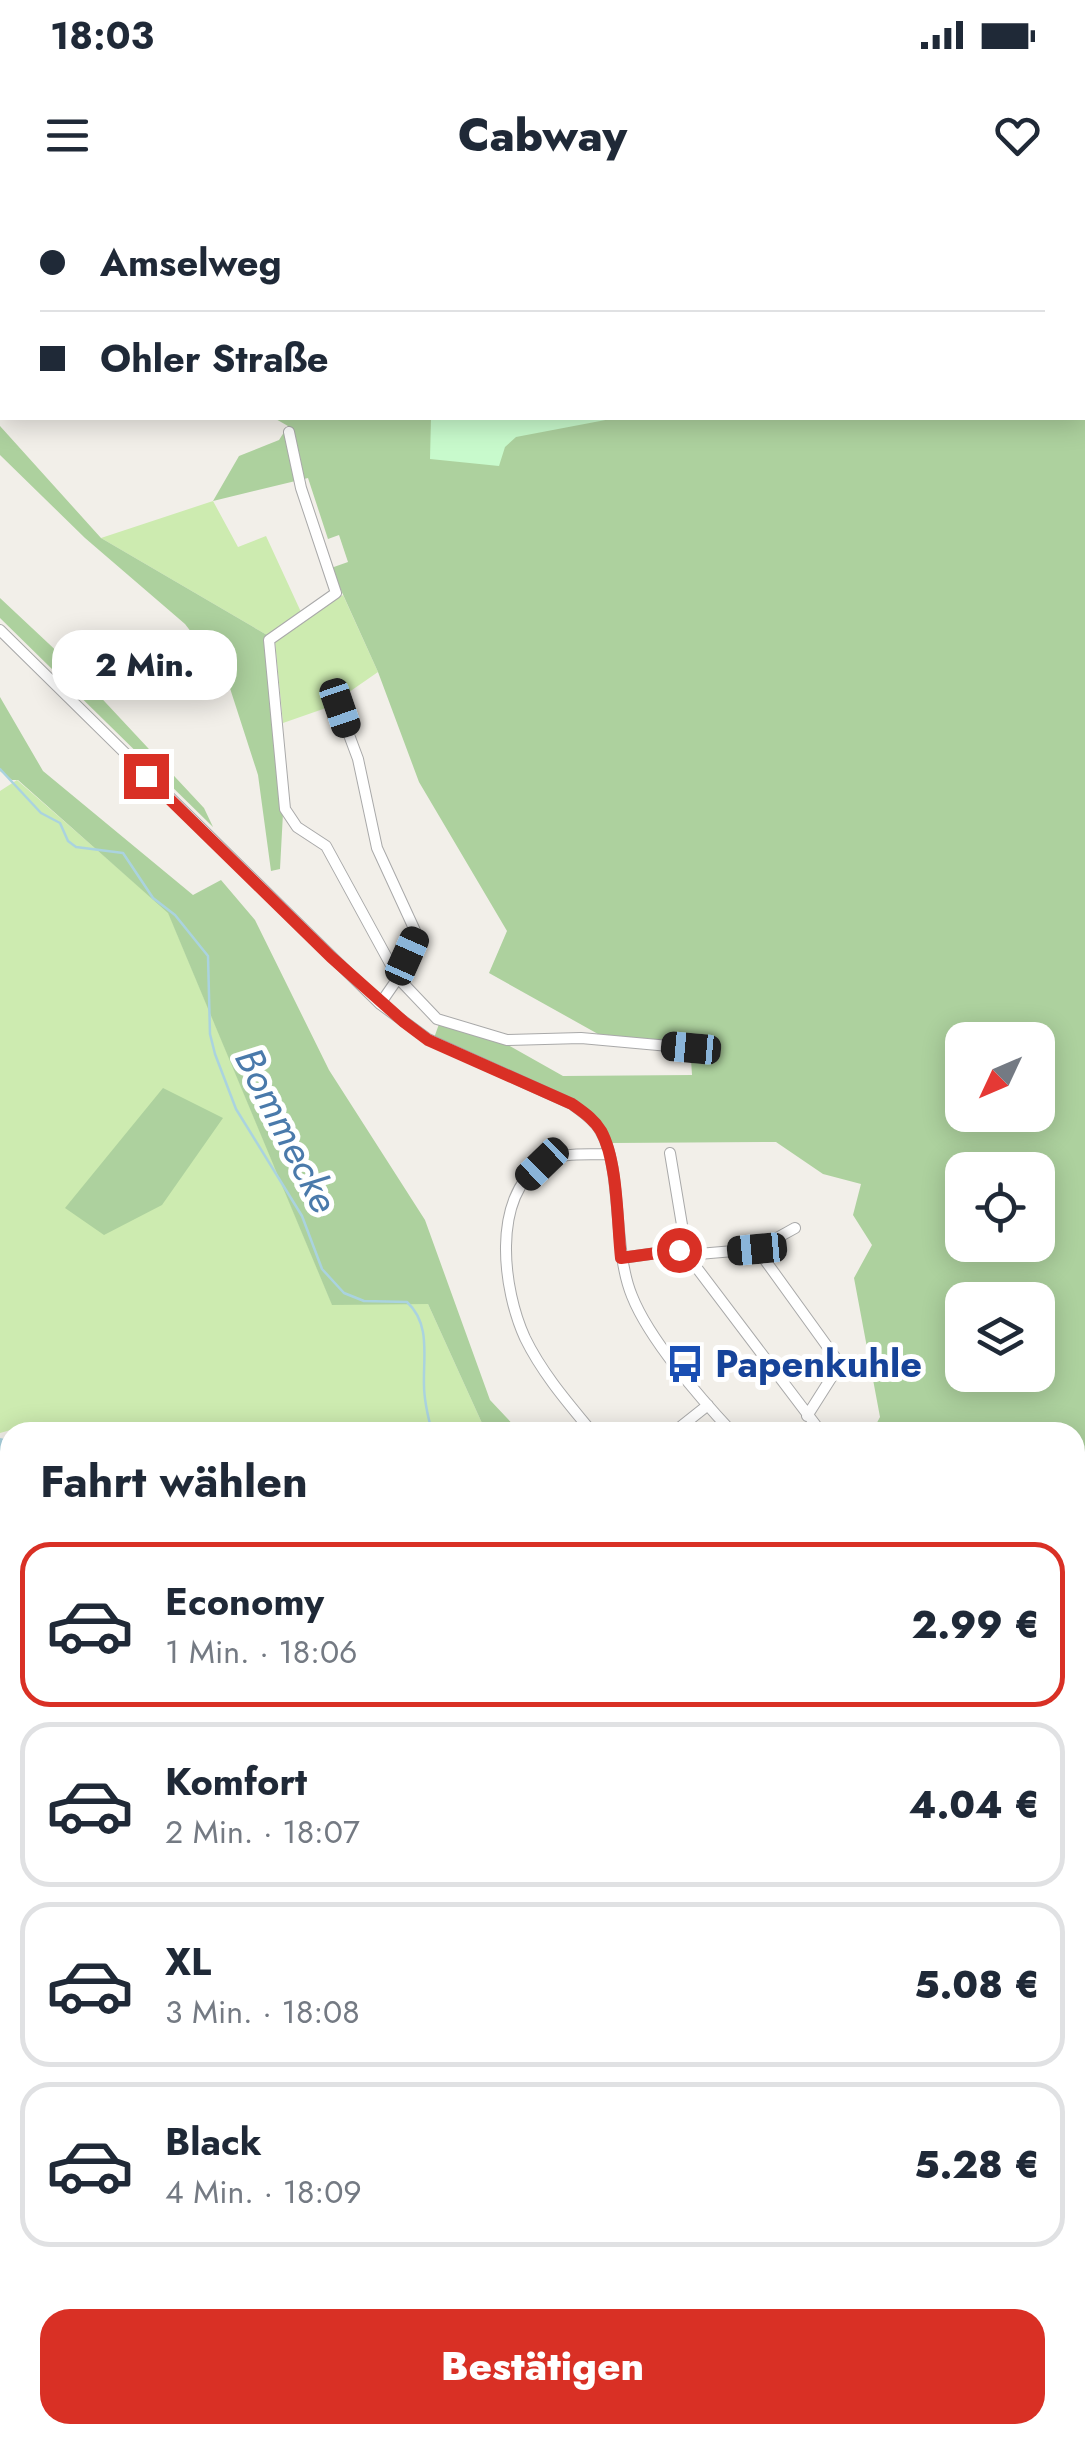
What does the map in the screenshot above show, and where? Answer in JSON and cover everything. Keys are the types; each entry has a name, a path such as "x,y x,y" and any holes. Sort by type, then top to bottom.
{"street":[{"path":"289,432 301,488 336,593 270,640 284,810 298,827 326,846 398,978 437,1020 507,1040 581,1038 691,1048"},
{"path":"0,630 380,1004 428,1040 572,1104 592,1119 602,1132 609,1154 621,1258 632,1296 653,1333 723,1422"},
{"path":"344,706 340,708 358,759 377,848 417,935 398,978 380,1004"},
{"path":"670,1153 687,1255"},
{"path":"584,1422 556,1388 526,1339 509,1294 504,1254 510,1216 526,1180 542,1164 560,1156 609,1154"},
{"path":"687,1255 757,1249 795,1228"},
{"path":"757,1249 840,1364 807,1416"},
{"path":"621,1258 679,1250 687,1255 812,1422"},
{"path":"687,1422 708,1405"}],"green space":[{"path":"278,420 1085,420 1085,1422 877,1422 880,1417 854,1278 872,1245 853,1215 861,1184 823,1174 776,1142 612,1143 595,1116 434,1038 439,1024 506,1044 563,1076 692,1075 690,1044 598,1034 489,973 507,931 419,782 378,672 331,568 348,562 339,535 328,539 308,478 213,501 239,456 279,440 288,426"},
{"path":"431,420 605,420 516,437 505,447 499,466 430,459"},
{"path":"0,426 101,538 267,635 283,813 280,869 271,871 258,775 227,679 185,624 85,538 0,455"},
{"path":"213,501 238,547 266,536 301,612 267,635 101,538"},
{"path":"343,595 378,672 326,708 283,723 275,642"},
{"path":"0,598 64,658 204,808 213,827 0,618"},
{"path":"0,697 43,771 193,895 221,880 255,920 329,1070 425,1220 490,1400 511,1422 481,1422 428,1304 332,1305 168,913 18,780 0,771"},
{"path":"17,780 168,912 332,1304 428,1304 481,1422 0,1422 0,791"},
{"path":"163,1088 223,1118 162,1205 104,1235 65,1208"}],"waterway":[{"name":"Bommecke","path":"0,769 41,813 60,823 68,841 76,847 123,853 153,898 175,915 208,956 210,1034 236,1109 302,1216 322,1269 344,1293 364,1301 407,1302 415,1311 423,1331 425,1397 430,1422"}],"place":[{"name":"Papenkuhle","path":"685,1364"}],"route":[{"path":"146,776 380,1004 428,1040 572,1104 592,1119 602,1132 609,1154 621,1258 679,1250"}]}
